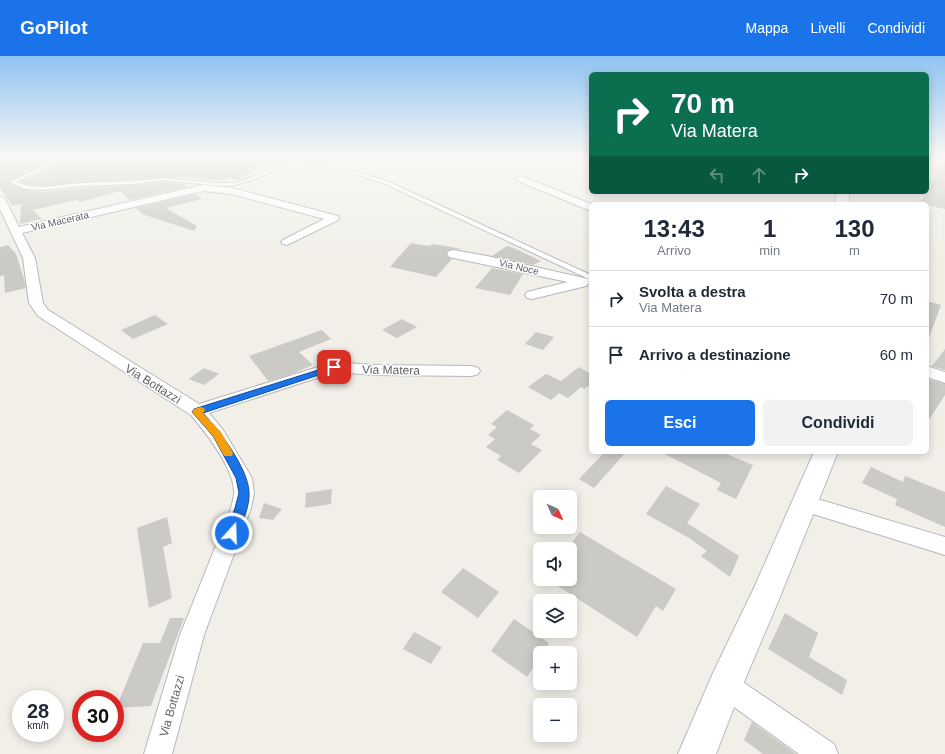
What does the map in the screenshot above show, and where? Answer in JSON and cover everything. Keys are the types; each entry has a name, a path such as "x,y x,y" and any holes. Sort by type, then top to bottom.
{"main road":[{"path":"697,754 725,684 765,597 825,454"}],"street":[{"name":"Via Macerata","path":"16,231 201,189"},
{"name":"Via Macerata","path":"214,189 232,191 334,218 287,242"},
{"path":"545,189 589,207"},
{"name":"Via Bottazzi","path":"0,199 29,258 36,303 43,313 197,412 217,434 242,478 244,493 241,508 192,635 158,754"},
{"name":"Via Noce","path":"453,254 589,280"},
{"path":"532,294 589,280"},
{"name":"Via Matera","path":"197,412 334,367 375,370 472,371"},
{"path":"929,372 945,378"},
{"path":"804,503 945,546"},
{"path":"725,684 824,754"}],"lane":[{"path":"399,189 589,280"}],"building":[{"path":"1,189 21,189 43,192 76,189 180,189 129,200 121,191 80,202 77,200 33,210 42,219 20,224 21,204 12,206"},
{"path":"929,189 945,189 945,209 929,205 929,202 920,202 926,194 929,194"},
{"path":"196,194 202,199 166,208 197,226 194,231 142,214 136,208"},
{"path":"411,243 428,246 434,244 462,249 448,250 446,255 452,259 436,277 390,267"},
{"path":"8,245 16,254 26,288 5,293 4,275 0,276 0,247"},
{"path":"507,246 541,261 533,265 492,256"},
{"path":"492,268 523,274 510,295 475,288"},
{"path":"929,302 941,305 929,337"},
{"path":"155,315 168,324 133,339 121,330"},
{"path":"402,319 417,327 397,338 382,330"},
{"path":"322,330 331,339 299,352 313,365 292,374 268,381 249,356"},
{"path":"536,332 554,337 543,350 525,344"},
{"path":"945,349 945,370 932,366"},
{"path":"579,367 589,373 589,385 584,389 581,387 568,398 559,393 551,400 528,387 546,374 561,381"},
{"path":"204,368 219,374 204,385 189,379"},
{"path":"929,380 945,384 945,395 929,420"},
{"path":"507,410 534,425 530,429 541,435 531,444 542,450 519,473 497,460 501,456 486,447 495,439 488,435 497,427 491,424"},
{"path":"603,454 624,454 594,488 579,479"},
{"path":"665,454 727,454 753,465 736,499 717,490 721,483"},
{"path":"871,467 903,482 905,476 945,492 945,527 895,505 897,499 862,483"},
{"path":"666,486 700,504 687,523 739,556 730,577 701,556 707,551 689,538 646,514"},
{"path":"332,489 331,504 305,508 306,493"},
{"path":"264,503 282,509 273,520 259,518"},
{"path":"167,517 172,543 163,547 172,598 149,608 137,528"},
{"path":"580,532 676,589 663,611 656,606 637,637 577,598 577,594 570,594 558,586 577,586 577,542 572,542"},
{"path":"463,568 499,592 478,618 441,592"},
{"path":"785,613 818,633 809,657 847,680 842,695 768,649"},
{"path":"170,618 184,618 151,706 124,708 123,690 143,643 160,643"},
{"path":"514,619 533,632 533,638 542,638 549,643 547,646 533,646 533,668 527,677 491,651"},
{"path":"414,632 442,647 431,664 403,649"},
{"path":"752,722 796,754 763,754 744,740"}],"slow traffic":[{"path":"201,410 197,412 217,434 228,453"}],"route":[{"path":"232,533 241,508 244,493 242,478 217,434 197,412 262,392 334,367"}]}
